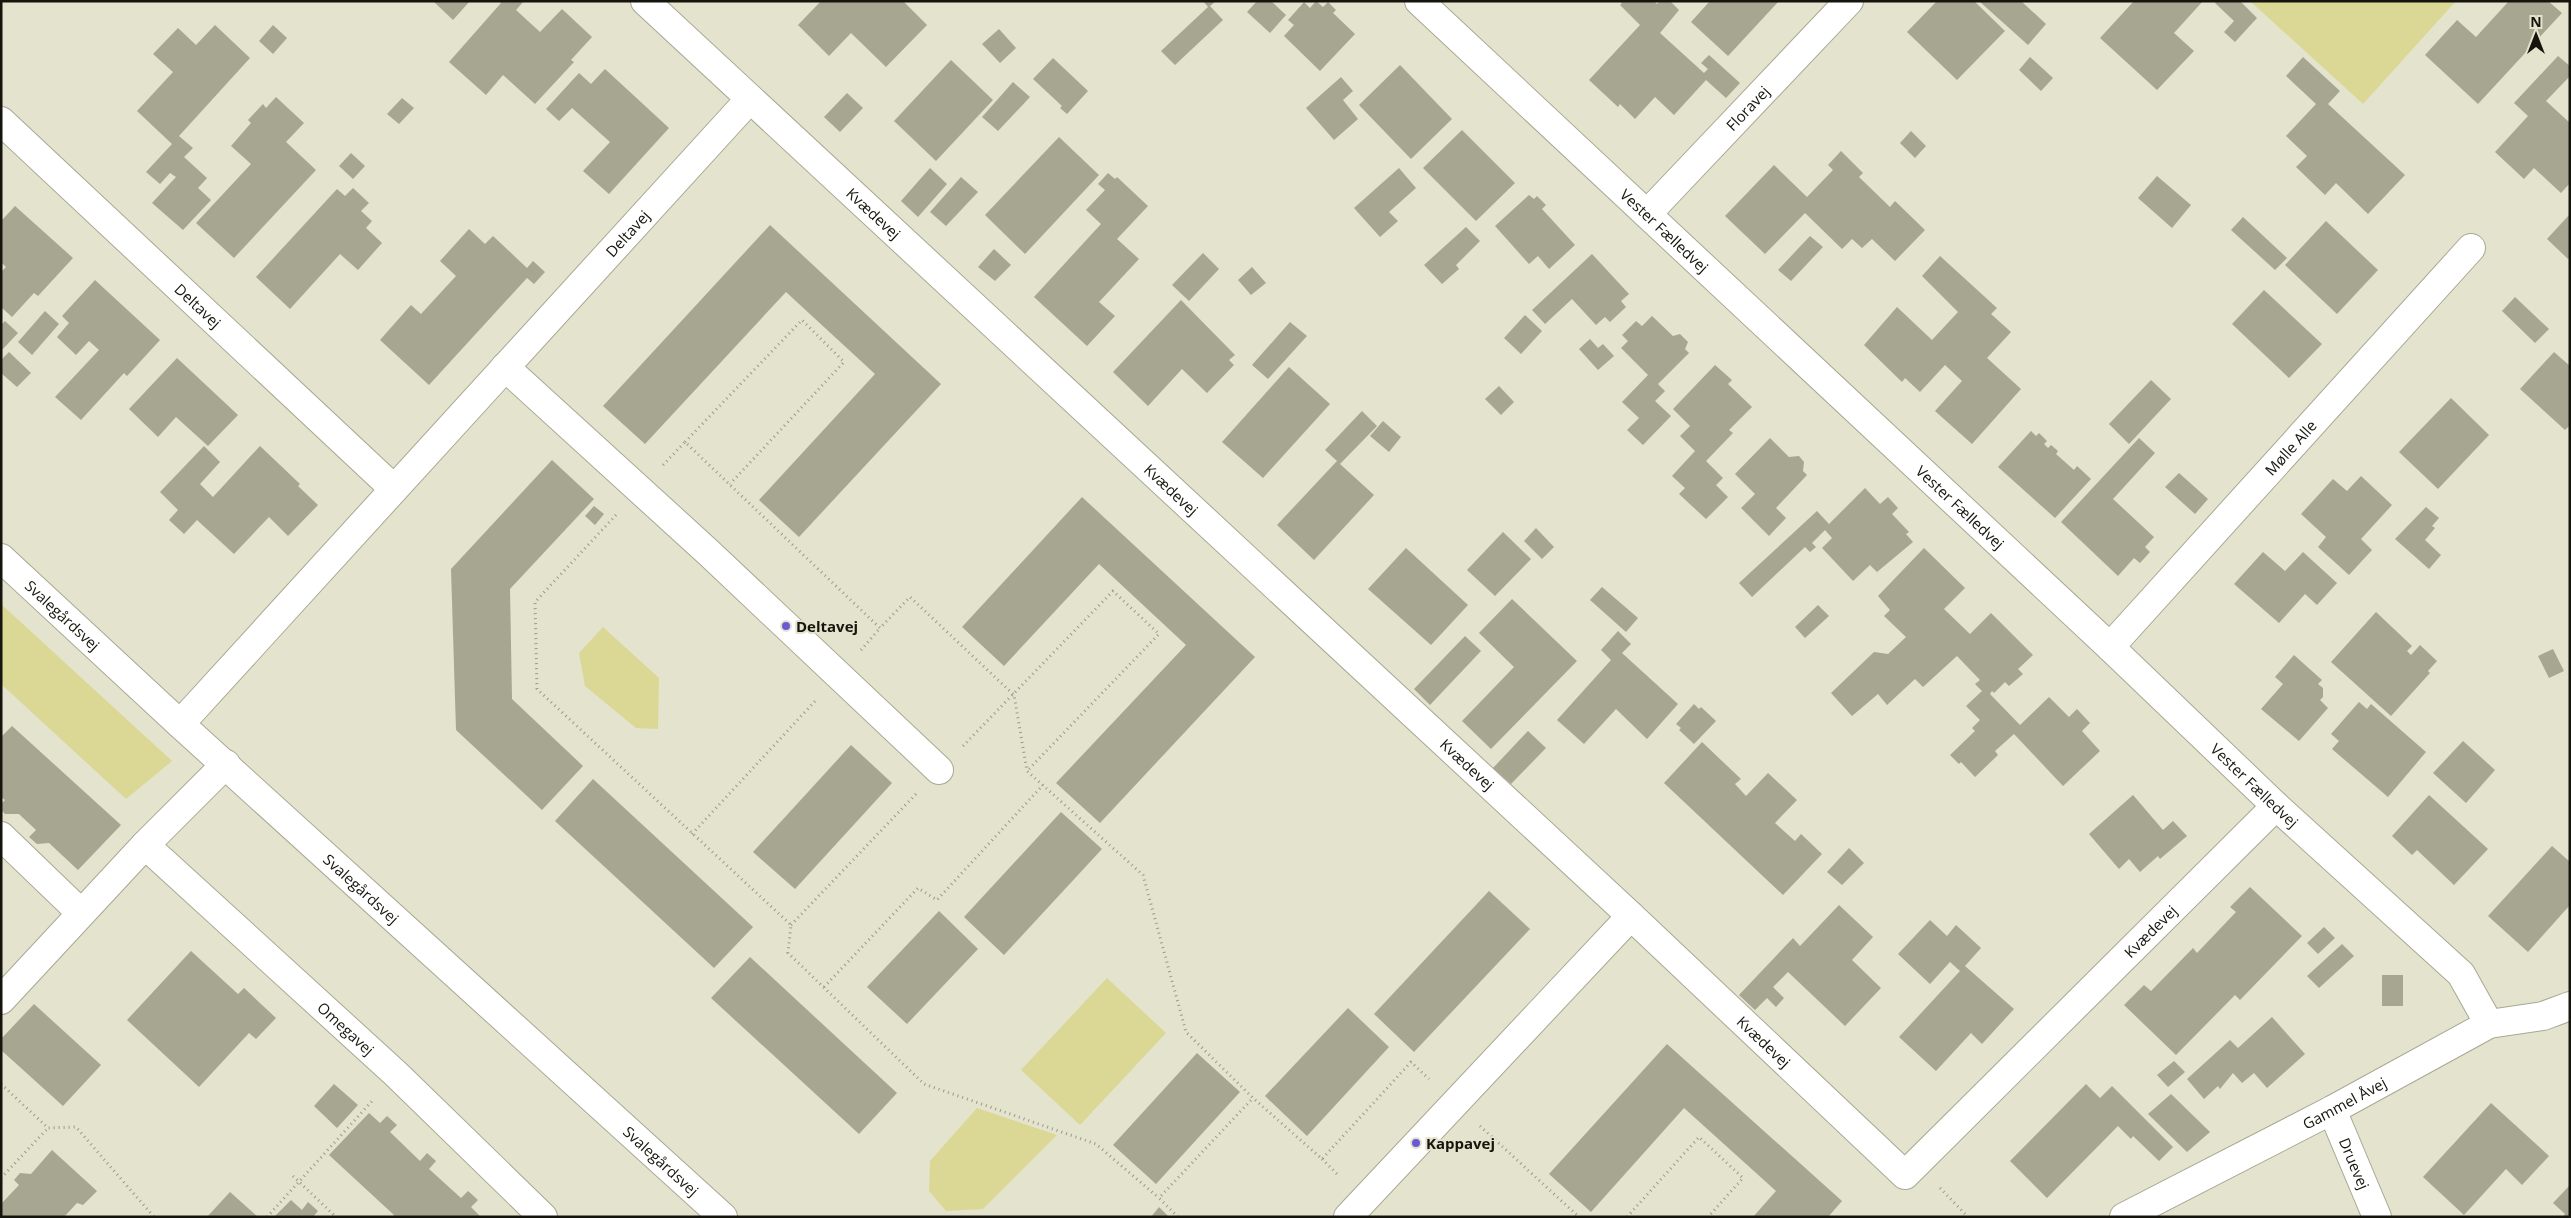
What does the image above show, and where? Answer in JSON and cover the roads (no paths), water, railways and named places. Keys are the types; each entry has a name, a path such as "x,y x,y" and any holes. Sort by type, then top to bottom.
{"street":[{"name":"Kvædevej","path":"645,1 749,100 1631,916 1905,1175 2276,806"},
{"name":"Vester Fælledvej","path":"1419,1 2110,647 2276,806 2461,974 2489,1024"},
{"name":"Floravej","path":"1647,214 1849,1"},
{"name":"Deltavej","path":"180,724 749,100"},
{"name":"Deltavej","path":"1,121 394,489"},
{"name":"Mølle Alle","path":"2110,647 2471,248"},
{"path":"505,368 839,675 939,770"},
{"name":"Svalegårdsvej","path":"1,558 180,724 724,1217"},
{"path":"1,1000 145,845 226,764"},
{"path":"1,836 81,913"},
{"name":"Omegavej","path":"145,845 396,1074 543,1217"},
{"path":"1348,1217 1631,916"},
{"name":"Gammel Åvej","path":"2124,1217 2332,1110 2489,1024 2543,1016 2570,1006"},
{"name":"Druevej","path":"2332,1110 2377,1217"}],"place":[{"name":"Deltavej","path":"786,626"},
{"name":"Kappavej","path":"1416,1143"}]}
